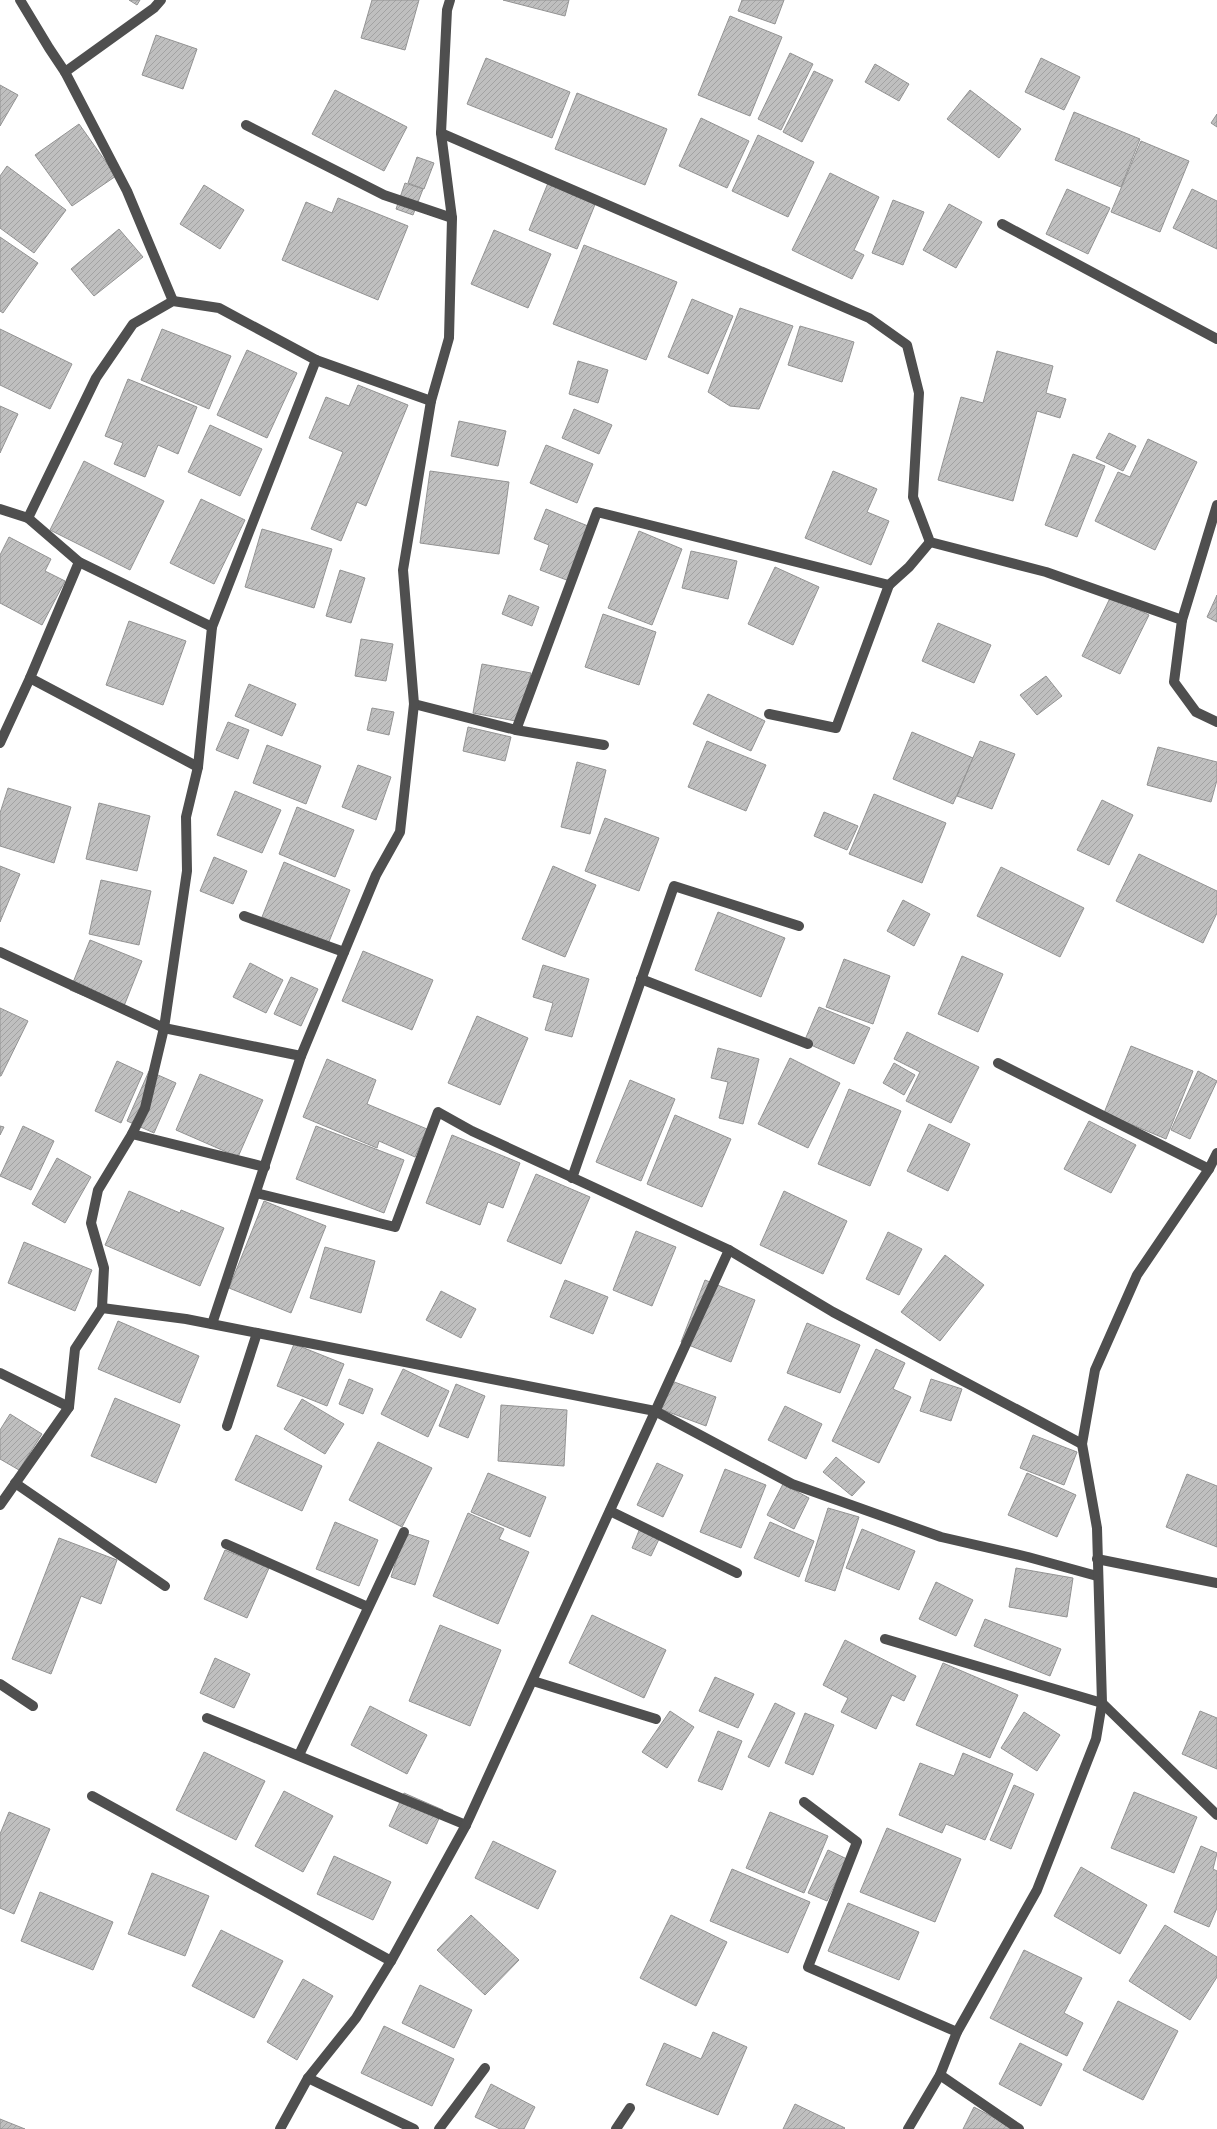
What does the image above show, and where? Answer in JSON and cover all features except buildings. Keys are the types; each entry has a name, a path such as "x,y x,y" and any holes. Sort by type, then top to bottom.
{"street":[{"path":"20,0 65,72 127,191 173,301"},
{"path":"65,72 154,8 161,0"},
{"path":"212,1324 301,1056 376,875 400,832 414,704 403,570 431,401 449,338 452,218 442,134 447,10 450,0"},
{"path":"246,125 384,195 452,218"},
{"path":"442,134 869,318 907,345 919,393 913,497 930,542"},
{"path":"1002,224 1217,339"},
{"path":"28,518 96,378 133,324 173,301 219,308 316,360 431,401"},
{"path":"0,1505 69,1407 75,1348 102,1308 104,1268 91,1223 98,1190 132,1134 145,1108 164,1028 187,871 186,818 198,767 212,627 316,360"},
{"path":"1217,505 1182,620 1174,682 1196,712 1217,722"},
{"path":"0,509 28,518 79,562 212,627"},
{"path":"516,730 597,512 889,585"},
{"path":"770,714 836,728 889,585 909,567 930,542"},
{"path":"930,542 1046,572 1182,620"},
{"path":"0,743 30,678 79,562"},
{"path":"30,678 198,767"},
{"path":"414,704 516,730 604,745"},
{"path":"572,1178 674,886 799,926"},
{"path":"244,916 344,952"},
{"path":"0,952 164,1028 301,1056"},
{"path":"641,979 808,1044"},
{"path":"998,1063 1209,1169"},
{"path":"256,1193 395,1227 438,1112 472,1131 729,1250 833,1312 1082,1444"},
{"path":"132,1134 265,1167"},
{"path":"908,2129 940,2075 957,2032 1037,1890 1096,1739 1102,1703 1096,1528 1082,1444 1095,1370 1138,1275 1209,1169 1217,1153"},
{"path":"280,2129 308,2078 356,2018 391,1961 466,1825 729,1250"},
{"path":"102,1308 212,1324 655,1411 792,1484 941,1537 1028,1557 1098,1576"},
{"path":"227,1426 257,1333"},
{"path":"0,1373 69,1407"},
{"path":"15,1483 165,1586"},
{"path":"610,1511 737,1573"},
{"path":"299,1755 404,1532"},
{"path":"226,1544 368,1607"},
{"path":"1097,1559 1217,1583"},
{"path":"885,1639 1102,1703 1217,1815"},
{"path":"533,1680 656,1719"},
{"path":"0,1684 33,1706"},
{"path":"207,1718 466,1825"},
{"path":"92,1796 391,1961"},
{"path":"804,1802 857,1842 808,1967 957,2032"},
{"path":"439,2129 485,2068"},
{"path":"940,2075 1019,2129"},
{"path":"308,2078 414,2129"},
{"path":"616,2129 630,2108"}]}
